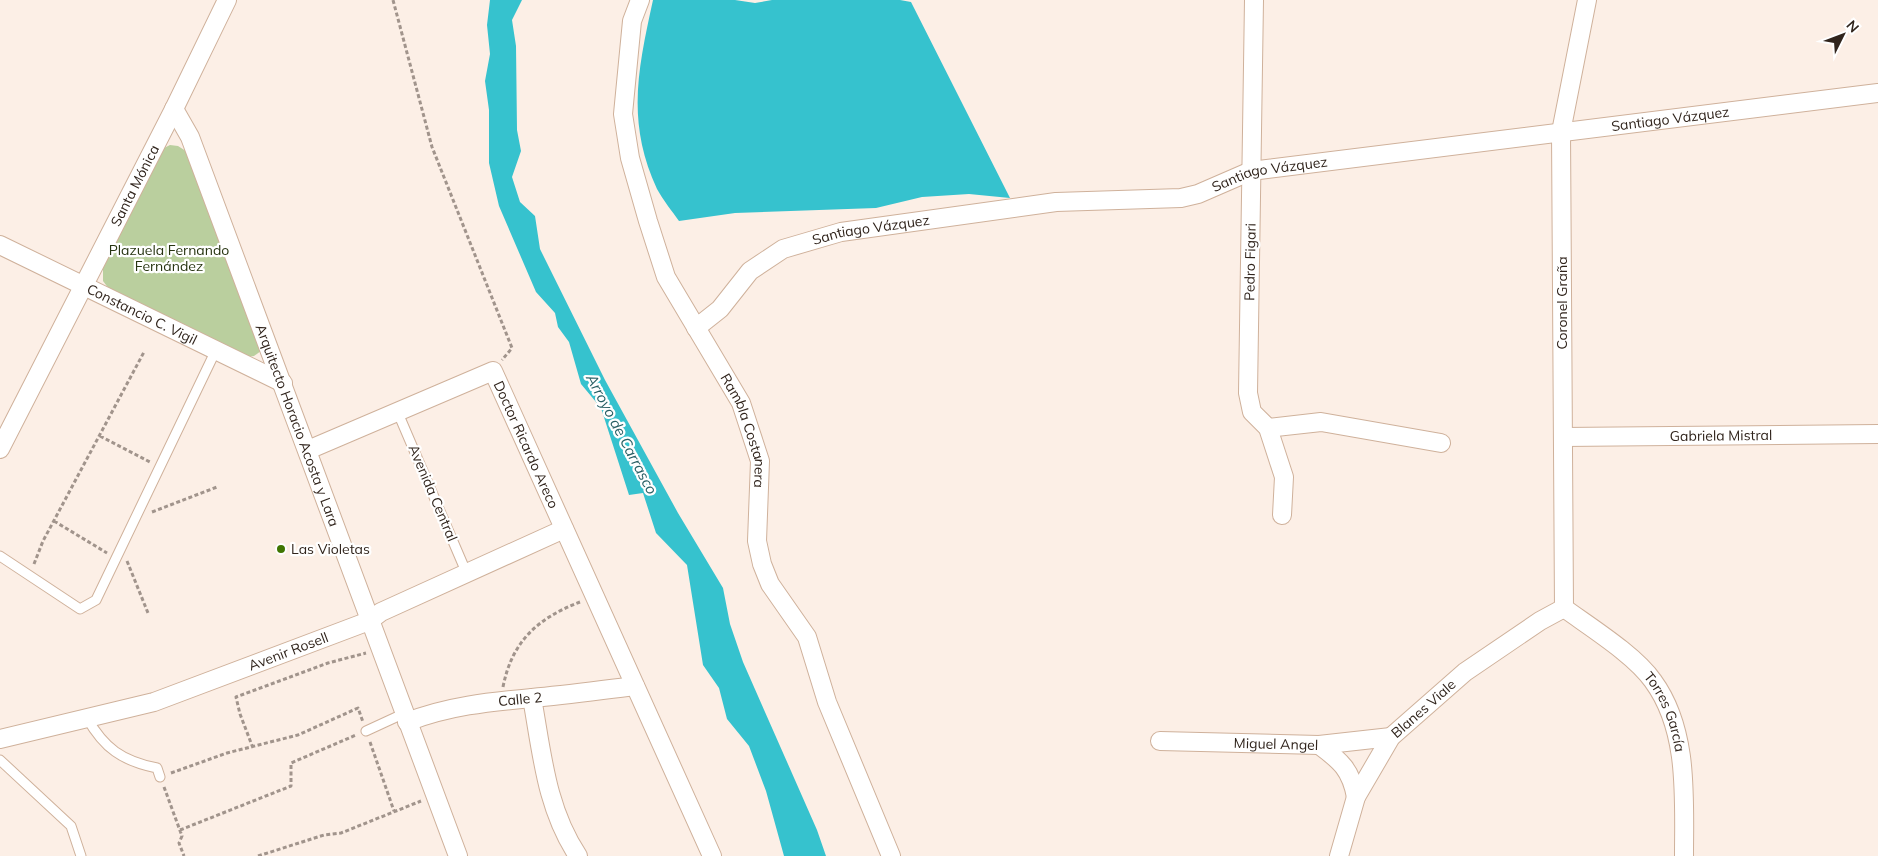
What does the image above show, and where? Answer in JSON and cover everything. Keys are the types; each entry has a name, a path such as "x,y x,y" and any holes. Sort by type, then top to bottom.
{"street":[{"name":"Santa Mónica","path":"0,449 82,285 174,109 227,0"},
{"name":"Rambla Costanera","path":"640,0 632,21 624,114 630,158 666,277 741,403 760,461 757,540 762,564 770,584 807,637 827,702 890,856"},
{"name":"Pedro Figari","path":"1254,0 1248,393 1252,412 1268,428 1284,477 1282,515"},
{"name":"Coronel Graña","path":"1564,608 1561,132 1587,0"},
{"name":"Santiago Vázquez","path":"696,328 720,309 750,271 783,248 841,232 1056,202 1181,198 1198,194 1251,171 1878,92"},
{"name":"Arquitecto Horacio Acosta y Lara","path":"174,109 190,137 284,383 369,621 458,856"},
{"name":"Constancio C. Vigil","path":"0,245 284,383"},
{"path":"308,450 493,372"},
{"name":"Doctor Ricardo Areco","path":"493,372 712,856"},
{"path":"1268,428 1321,422 1441,443"},
{"name":"Gabriela Mistral","path":"1563,437 1878,434"},
{"name":"Avenir Rosell","path":"0,739 154,702 369,621 381,612 564,529"},
{"name":"Blanes Viale","path":"1339,856 1356,797 1391,737 1465,672 1540,621 1564,608"},
{"name":"Torres García","path":"1564,608 1596,630 1653,680 1670,713 1681,753 1684,856"},
{"name":"Calle 2","path":"406,717 500,699 532,698 635,686"},
{"path":"532,698 554,812 565,836 578,856"},
{"name":"Miguel Angel","path":"1160,741 1319,745 1391,737"},
{"path":"1319,745 1336,757 1345,767 1353,780 1356,797"}],"lane":[{"path":"0,556 80,608 96,600 216,350"},
{"name":"Avenida Central","path":"398,413 467,574"},
{"path":"366,731 406,717"},
{"path":"87,718 98,737 118,754 136,763 157,768 160,777"},
{"path":"0,760 71,826 81,856"}],"path":[{"name":"Doctor Ricardo Areco","path":"393,0 432,147 512,348 493,372"},
{"path":"32,578 34,560 144,352"},
{"path":"100,436 160,467"},
{"path":"135,518 217,487"},
{"path":"54,521 116,558"},
{"path":"122,547 148,612"},
{"path":"500,699 506,669 516,648 536,626 558,610 594,597"},
{"path":"253,748 240,714 236,697 328,663 380,648"},
{"path":"184,856 179,843 182,836 160,777 227,753 253,748 298,735 358,708 394,811"},
{"path":"180,830 291,786 291,763 366,731"},
{"path":"258,856 324,835 340,833 435,795"}],"green space":[{"name":"Plazuela Fernando Fernández","path":"170,145 178,146 189,153 261,351 254,356 247,357 109,289 103,281 103,266 164,148"}],"water":[{"name":"Arroyo de Carrasco","path":"490,0 522,0 512,20 516,46 517,130 521,151 512,177 520,202 535,216 540,249 605,380 678,513 723,588 730,624 743,662 817,830 826,856 784,856 766,791 749,746 727,719 719,688 703,665 687,565 656,533 643,493 629,495 601,408 581,384 569,342 558,327 555,313 536,292 499,206 489,163 489,110 485,81 490,54 487,25"},
{"path":"653,0 735,0 755,3 772,0 900,0 911,2 1010,198 969,194 922,197 876,208 735,213 679,221 657,189 647,164 638,118 640,72"}],"place":[{"name":"Las Violetas","path":"281,549"}]}
